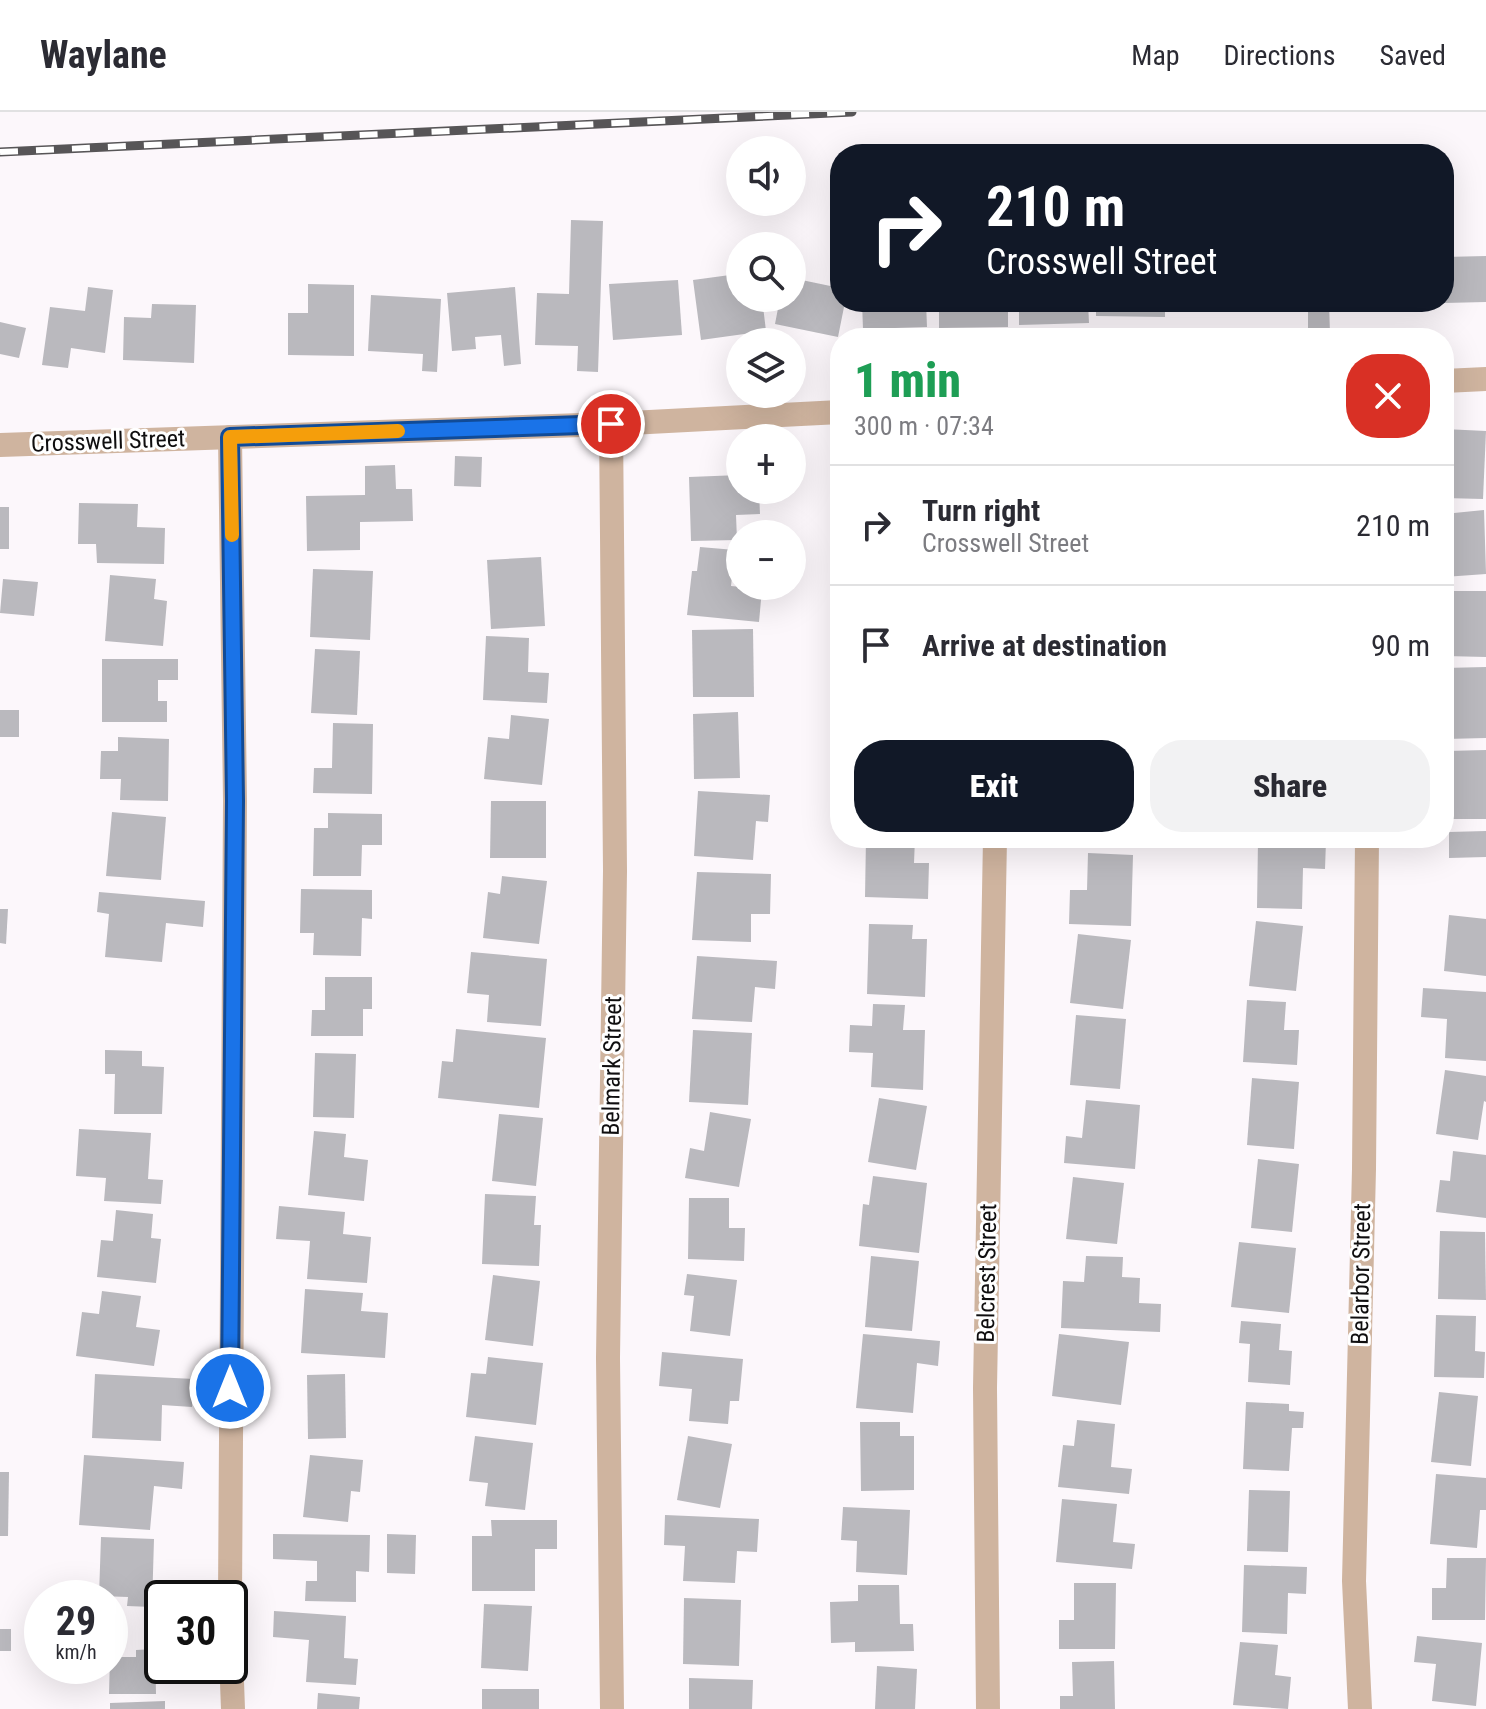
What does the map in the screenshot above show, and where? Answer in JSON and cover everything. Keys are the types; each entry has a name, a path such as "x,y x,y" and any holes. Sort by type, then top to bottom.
{"street":[{"path":"1454,381 1486,379"},
{"name":"Crosswell Street","path":"0,445 611,424 830,413"},
{"name":"Belmark Street","path":"611,424 615,871 608,1358 612,1709"},
{"path":"230,437 235,801 230,1580"},
{"name":"Belcrest Street","path":"988,1709 985,1388 995,848"},
{"name":"Belarbor Street","path":"1360,1709 1354,1581 1364,1169 1367,848"},
{"path":"232,1684 233,1709"}],"building":[{"path":"571,220 603,221 598,372 577,371 578,346 535,345 537,293 569,294"},
{"path":"1486,256 1486,302 1454,303 1454,257"},
{"path":"726,276 726,312 764,312 766,328 726,328 726,337 701,340 693,280"},
{"path":"678,280 682,335 613,340 609,284"},
{"path":"806,281 830,286 830,312 843,312 840,328 830,328 830,335 775,324 777,312 806,312"},
{"path":"308,284 354,285 354,356 288,355 288,313 308,313"},
{"path":"88,287 113,290 105,353 71,348 68,368 42,365 50,307 85,311"},
{"path":"515,287 521,364 504,366 501,335 475,337 476,349 452,351 447,293"},
{"path":"371,295 441,299 437,372 422,371 423,354 368,351"},
{"path":"152,304 196,305 194,363 123,360 124,317 151,318"},
{"path":"862,312 926,312 927,327 863,328"},
{"path":"939,312 1008,312 1008,327 939,328"},
{"path":"1019,312 1088,312 1089,323 1019,325"},
{"path":"1096,312 1165,312 1165,317 1096,316"},
{"path":"1308,312 1329,312 1330,328 1308,328"},
{"path":"0,322 26,328 19,358 0,354"},
{"path":"1454,429 1486,431 1483,499 1454,498"},
{"path":"455,456 482,457 481,487 454,486"},
{"path":"395,465 396,489 412,489 413,521 360,522 360,550 307,551 306,496 365,495 365,466"},
{"path":"726,476 726,504 760,504 760,514 736,515 736,520 726,520 726,540 691,541 689,477"},
{"path":"79,503 138,504 137,527 165,528 164,564 97,563 96,544 78,544"},
{"path":"0,507 9,507 9,549 0,549"},
{"path":"1484,510 1486,574 1454,576 1454,513"},
{"path":"700,547 726,549 726,600 761,600 759,622 687,615 692,571 697,571"},
{"path":"541,557 545,626 491,629 487,560"},
{"path":"313,569 373,571 370,640 310,637"},
{"path":"110,575 156,579 154,599 167,601 163,646 105,641"},
{"path":"3,579 38,582 34,616 0,613"},
{"path":"1454,591 1486,591 1486,657 1454,656"},
{"path":"753,629 754,697 693,697 692,630"},
{"path":"486,636 529,638 528,672 549,673 547,703 483,700"},
{"path":"315,649 360,651 357,715 311,713"},
{"path":"102,659 178,659 178,680 158,680 158,701 167,701 167,722 102,722"},
{"path":"1486,667 1486,738 1454,739 1454,668"},
{"path":"0,710 19,710 19,737 0,737"},
{"path":"738,712 740,778 694,779 693,714"},
{"path":"511,715 549,719 542,785 484,779 488,737 509,739"},
{"path":"333,723 373,724 372,794 313,793 314,768 332,768"},
{"path":"118,737 169,739 168,801 120,800 121,779 100,779 101,751 118,751"},
{"path":"1486,750 1486,819 1454,819 1454,751"},
{"path":"698,791 770,795 768,822 756,821 753,860 694,856"},
{"path":"491,801 546,801 546,858 490,858"},
{"path":"112,812 166,817 161,880 106,876"},
{"path":"328,813 382,814 382,845 362,845 361,876 313,876 314,828 328,828"},
{"path":"1486,831 1486,857 1449,858 1449,848 1454,848 1454,832"},
{"path":"866,848 915,848 914,863 929,863 928,899 865,897"},
{"path":"1258,848 1326,848 1325,869 1303,868 1302,909 1257,908"},
{"path":"1088,853 1133,855 1131,926 1069,924 1070,890 1087,890"},
{"path":"697,872 771,874 770,914 751,914 751,942 692,940"},
{"path":"502,876 547,881 539,944 483,938 488,892 500,894"},
{"path":"301,889 372,890 372,919 362,918 361,956 313,955 314,933 300,933"},
{"path":"99,892 205,901 203,927 166,923 162,962 105,957 109,914 97,912"},
{"path":"0,909 8,909 6,944 0,943"},
{"path":"1449,915 1486,919 1486,976 1444,971"},
{"path":"1256,921 1303,926 1296,991 1249,986"},
{"path":"869,924 913,925 912,939 927,939 925,997 867,994"},
{"path":"1078,934 1131,940 1123,1009 1070,1003"},
{"path":"471,952 547,959 541,1026 487,1022 489,995 467,993"},
{"path":"697,956 777,961 775,989 755,987 752,1022 692,1019"},
{"path":"325,977 372,977 372,1009 363,1009 363,1036 311,1036 312,1010 325,1010"},
{"path":"1423,988 1486,992 1486,1061 1445,1058 1447,1019 1421,1017"},
{"path":"1247,1000 1286,1002 1284,1030 1299,1030 1297,1065 1243,1062"},
{"path":"873,1004 905,1005 903,1030 925,1030 923,1090 871,1087 873,1053 849,1052 850,1025 872,1026"},
{"path":"1076,1015 1126,1019 1120,1089 1070,1085"},
{"path":"456,1029 546,1038 539,1108 438,1098 442,1061 453,1062"},
{"path":"693,1030 752,1033 748,1105 689,1102"},
{"path":"105,1050 142,1051 142,1066 164,1067 162,1114 114,1114 115,1074 105,1074"},
{"path":"315,1053 356,1054 354,1118 313,1117"},
{"path":"1445,1070 1486,1076 1486,1102 1478,1140 1436,1134"},
{"path":"1252,1078 1299,1082 1294,1149 1247,1145"},
{"path":"879,1098 927,1106 916,1170 868,1162"},
{"path":"1086,1100 1140,1105 1135,1169 1064,1163 1066,1136 1082,1138"},
{"path":"710,1112 751,1119 739,1187 685,1178 690,1148 704,1151"},
{"path":"499,1114 543,1118 536,1186 492,1181"},
{"path":"79,1129 151,1133 148,1179 163,1180 161,1204 104,1201 106,1178 76,1176"},
{"path":"314,1131 346,1134 344,1157 368,1160 364,1201 308,1195"},
{"path":"1453,1151 1486,1155 1486,1218 1436,1212 1440,1180 1450,1181"},
{"path":"1258,1159 1299,1164 1292,1232 1251,1228"},
{"path":"873,1176 927,1183 919,1253 859,1246 863,1204 869,1205"},
{"path":"1073,1177 1124,1183 1117,1244 1066,1239"},
{"path":"485,1194 536,1196 534,1225 541,1225 539,1266 482,1264"},
{"path":"689,1198 729,1198 729,1228 745,1228 744,1261 688,1259"},
{"path":"279,1206 345,1212 343,1234 371,1237 367,1283 307,1279 310,1241 276,1239"},
{"path":"116,1210 153,1214 151,1238 161,1239 156,1283 97,1277 101,1240 113,1241"},
{"path":"1440,1231 1485,1232 1486,1300 1438,1299"},
{"path":"1239,1242 1296,1248 1289,1313 1231,1307"},
{"path":"871,1256 919,1261 912,1331 865,1327"},
{"path":"1086,1256 1123,1257 1122,1277 1140,1278 1139,1303 1161,1304 1160,1332 1061,1328 1063,1281 1084,1282"},
{"path":"687,1274 737,1280 730,1336 690,1331 694,1296 684,1295"},
{"path":"493,1275 540,1281 533,1346 485,1340"},
{"path":"305,1289 363,1293 361,1311 388,1313 385,1358 301,1353"},
{"path":"102,1291 141,1296 136,1327 160,1330 154,1366 76,1356 82,1312 99,1314"},
{"path":"1436,1315 1476,1316 1475,1351 1485,1352 1484,1378 1434,1377"},
{"path":"1241,1321 1281,1324 1279,1350 1292,1351 1290,1385 1248,1382 1250,1344 1239,1343"},
{"path":"863,1334 940,1341 938,1366 917,1363 913,1413 856,1408"},
{"path":"1059,1334 1129,1342 1121,1405 1052,1396"},
{"path":"662,1352 743,1359 739,1401 730,1401 728,1424 689,1421 692,1389 659,1386"},
{"path":"488,1357 543,1363 536,1425 466,1417 471,1373 486,1374"},
{"path":"95,1374 194,1379 192,1407 162,1405 161,1441 92,1438"},
{"path":"345,1374 346,1438 308,1439 307,1375"},
{"path":"1439,1392 1478,1396 1471,1466 1431,1462"},
{"path":"1246,1402 1289,1404 1289,1411 1304,1412 1303,1428 1292,1428 1289,1471 1243,1469"},
{"path":"1077,1420 1115,1424 1111,1467 1132,1469 1129,1494 1058,1487 1063,1445 1074,1446"},
{"path":"860,1422 900,1422 900,1436 914,1436 914,1490 861,1491"},
{"path":"475,1436 533,1443 525,1510 485,1506 488,1483 469,1481"},
{"path":"688,1436 732,1444 720,1508 677,1500"},
{"path":"84,1455 184,1462 182,1489 154,1486 150,1530 79,1525"},
{"path":"310,1455 363,1460 360,1492 351,1491 348,1522 303,1517"},
{"path":"0,1472 9,1472 8,1536 0,1536"},
{"path":"1436,1474 1486,1478 1486,1510 1480,1510 1477,1548 1430,1544"},
{"path":"1249,1490 1290,1491 1288,1552 1247,1551"},
{"path":"1062,1499 1117,1504 1113,1542 1135,1544 1132,1569 1056,1562"},
{"path":"843,1507 910,1510 907,1575 856,1572 857,1541 841,1540"},
{"path":"665,1515 759,1519 757,1552 737,1551 735,1583 683,1581 685,1546 664,1545"},
{"path":"491,1520 557,1520 557,1549 535,1549 535,1591 472,1591 472,1536 492,1536"},
{"path":"273,1534 370,1535 369,1572 356,1571 356,1602 305,1601 306,1581 317,1581 317,1561 273,1559"},
{"path":"387,1534 416,1535 415,1574 387,1573"},
{"path":"101,1537 154,1539 153,1580 144,1580 144,1607 128,1606 128,1580 100,1580"},
{"path":"1447,1558 1486,1558 1485,1620 1432,1620 1432,1588 1446,1588"},
{"path":"1244,1565 1307,1567 1306,1594 1288,1593 1287,1634 1242,1632"},
{"path":"1074,1583 1116,1583 1115,1649 1059,1649 1059,1620 1074,1620"},
{"path":"858,1585 899,1585 900,1624 913,1624 914,1651 855,1652 855,1642 831,1643 830,1602 858,1601"},
{"path":"684,1598 741,1600 739,1666 683,1664"},
{"path":"484,1604 532,1606 528,1671 481,1668"},
{"path":"274,1611 346,1616 344,1658 358,1659 356,1685 306,1682 309,1640 273,1637"},
{"path":"0,1629 11,1629 11,1651 0,1651"},
{"path":"1417,1636 1482,1643 1476,1706 1432,1701 1436,1664 1414,1662"},
{"path":"1240,1642 1278,1645 1275,1675 1291,1677 1288,1709 1233,1705"},
{"path":"136,1650 144,1650 144,1684 156,1684 156,1694 109,1694 109,1684 128,1684 128,1657 136,1657"},
{"path":"1114,1661 1115,1709 1060,1709 1060,1696 1073,1696 1072,1662"},
{"path":"877,1666 917,1669 915,1709 875,1709"},
{"path":"689,1678 753,1680 752,1709 689,1709"},
{"path":"482,1689 539,1689 539,1709 482,1709"},
{"path":"318,1693 360,1697 359,1709 317,1709"},
{"path":"165,1701 165,1709 110,1709 110,1703"}],"railway":[{"path":"0,152 852,112"}],"slow traffic":[{"path":"232,535 230,437 398,431"}],"route":[{"path":"230,1388 235,801 230,437 611,424"}]}
